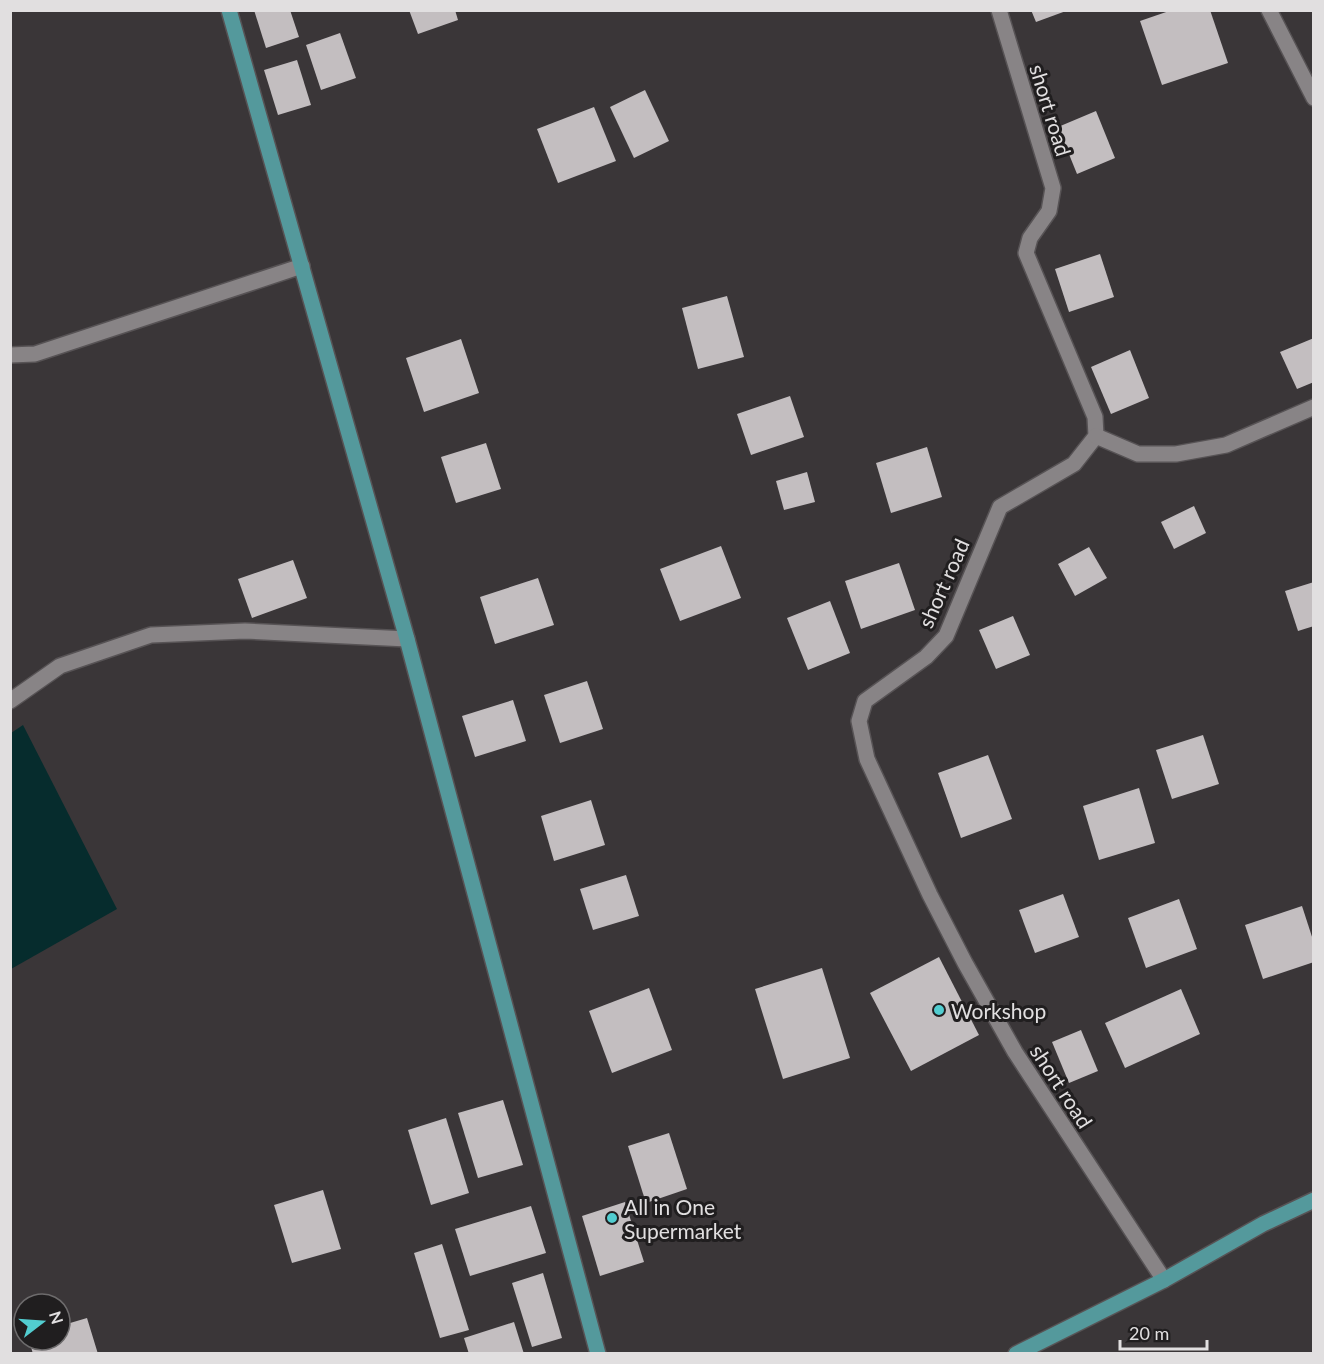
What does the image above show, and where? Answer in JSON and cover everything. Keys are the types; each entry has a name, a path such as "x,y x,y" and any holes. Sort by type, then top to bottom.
{"main road":[{"path":"230,10 407,639 598,1353"},
{"path":"1016,1353 1164,1280 1263,1224 1314,1200"}],"street":[{"name":"short road","path":"999,10 1053,188 1049,211 1030,238 1026,253 1095,417 1096,436 1074,464 1000,507 946,636 926,657 864,700 859,721 867,759 930,895 965,963 1015,1052 1164,1280"},
{"path":"1269,10 1314,98"},
{"path":"10,355 35,354 302,266"},
{"path":"1096,436 1138,454 1176,454 1226,445 1314,407"},
{"path":"10,700 60,666 151,635 245,631 407,639"}],"water":[{"path":"23,725 117,909 11,969 11,733"}],"building":[{"path":"254,10 290,10 299,37 266,48"},
{"path":"409,10 455,10 458,20 418,34"},
{"path":"1031,10 1066,10 1066,11 1036,22"},
{"path":"1172,10 1210,10 1228,63 1162,85 1140,21"},
{"path":"340,33 356,78 321,90 306,45"},
{"path":"297,60 311,105 278,115 264,70"},
{"path":"645,90 669,141 634,158 610,107"},
{"path":"594,107 616,161 558,183 537,129"},
{"path":"1096,111 1115,158 1077,174 1058,127"},
{"path":"1100,254 1114,297 1069,312 1055,269"},
{"path":"727,296 744,357 698,369 682,308"},
{"path":"1314,338 1314,382 1297,389 1280,352"},
{"path":"461,339 479,393 424,412 406,358"},
{"path":"1130,350 1149,398 1111,414 1091,367"},
{"path":"790,396 804,437 751,455 737,414"},
{"path":"486,443 501,489 456,503 441,457"},
{"path":"927,447 942,497 891,513 876,463"},
{"path":"807,472 815,502 784,510 776,481"},
{"path":"1194,506 1206,533 1174,549 1161,522"},
{"path":"721,546 741,598 680,621 660,569"},
{"path":"1089,547 1107,578 1075,596 1058,564"},
{"path":"293,560 307,598 252,618 238,579"},
{"path":"899,563 915,610 861,629 845,581"},
{"path":"538,578 554,625 495,644 480,597"},
{"path":"1314,582 1314,626 1298,631 1285,591"},
{"path":"830,601 850,653 808,670 787,618"},
{"path":"1013,616 1030,655 996,669 979,630"},
{"path":"587,681 603,729 560,743 544,695"},
{"path":"513,700 526,741 475,757 462,716"},
{"path":"1203,735 1219,784 1172,799 1156,750"},
{"path":"988,755 1012,819 961,838 938,773"},
{"path":"1139,788 1155,843 1099,860 1083,806"},
{"path":"591,800 605,845 554,861 541,816"},
{"path":"626,875 639,916 593,930 580,889"},
{"path":"1063,894 1079,937 1035,953 1019,910"},
{"path":"1179,899 1197,949 1146,968 1128,918"},
{"path":"1302,906 1314,943 1314,962 1263,979 1245,925"},
{"path":"939,957 979,1035 911,1071 870,993"},
{"path":"822,968 850,1058 783,1079 755,989"},
{"path":"649,988 672,1050 612,1073 589,1011"},
{"path":"1181,989 1200,1034 1125,1068 1105,1023"},
{"path":"1081,1030 1098,1071 1069,1083 1052,1042"},
{"path":"503,1100 523,1165 478,1178 458,1113"},
{"path":"446,1118 469,1193 431,1205 408,1130"},
{"path":"669,1133 687,1189 646,1203 628,1146"},
{"path":"323,1190 341,1249 292,1263 274,1205"},
{"path":"625,1202 644,1262 600,1276 582,1216"},
{"path":"531,1206 546,1253 470,1276 455,1229"},
{"path":"442,1244 469,1330 440,1338 414,1253"},
{"path":"543,1273 562,1338 532,1347 512,1283"},
{"path":"87,1318 98,1354 33,1354 32,1352 72,1352 72,1322"},
{"path":"514,1322 524,1354 469,1354 464,1338"}],"place":[{"name":"Workshop","path":"939,1010"},
{"name":"All in One Supermarket","path":"612,1218"}]}
